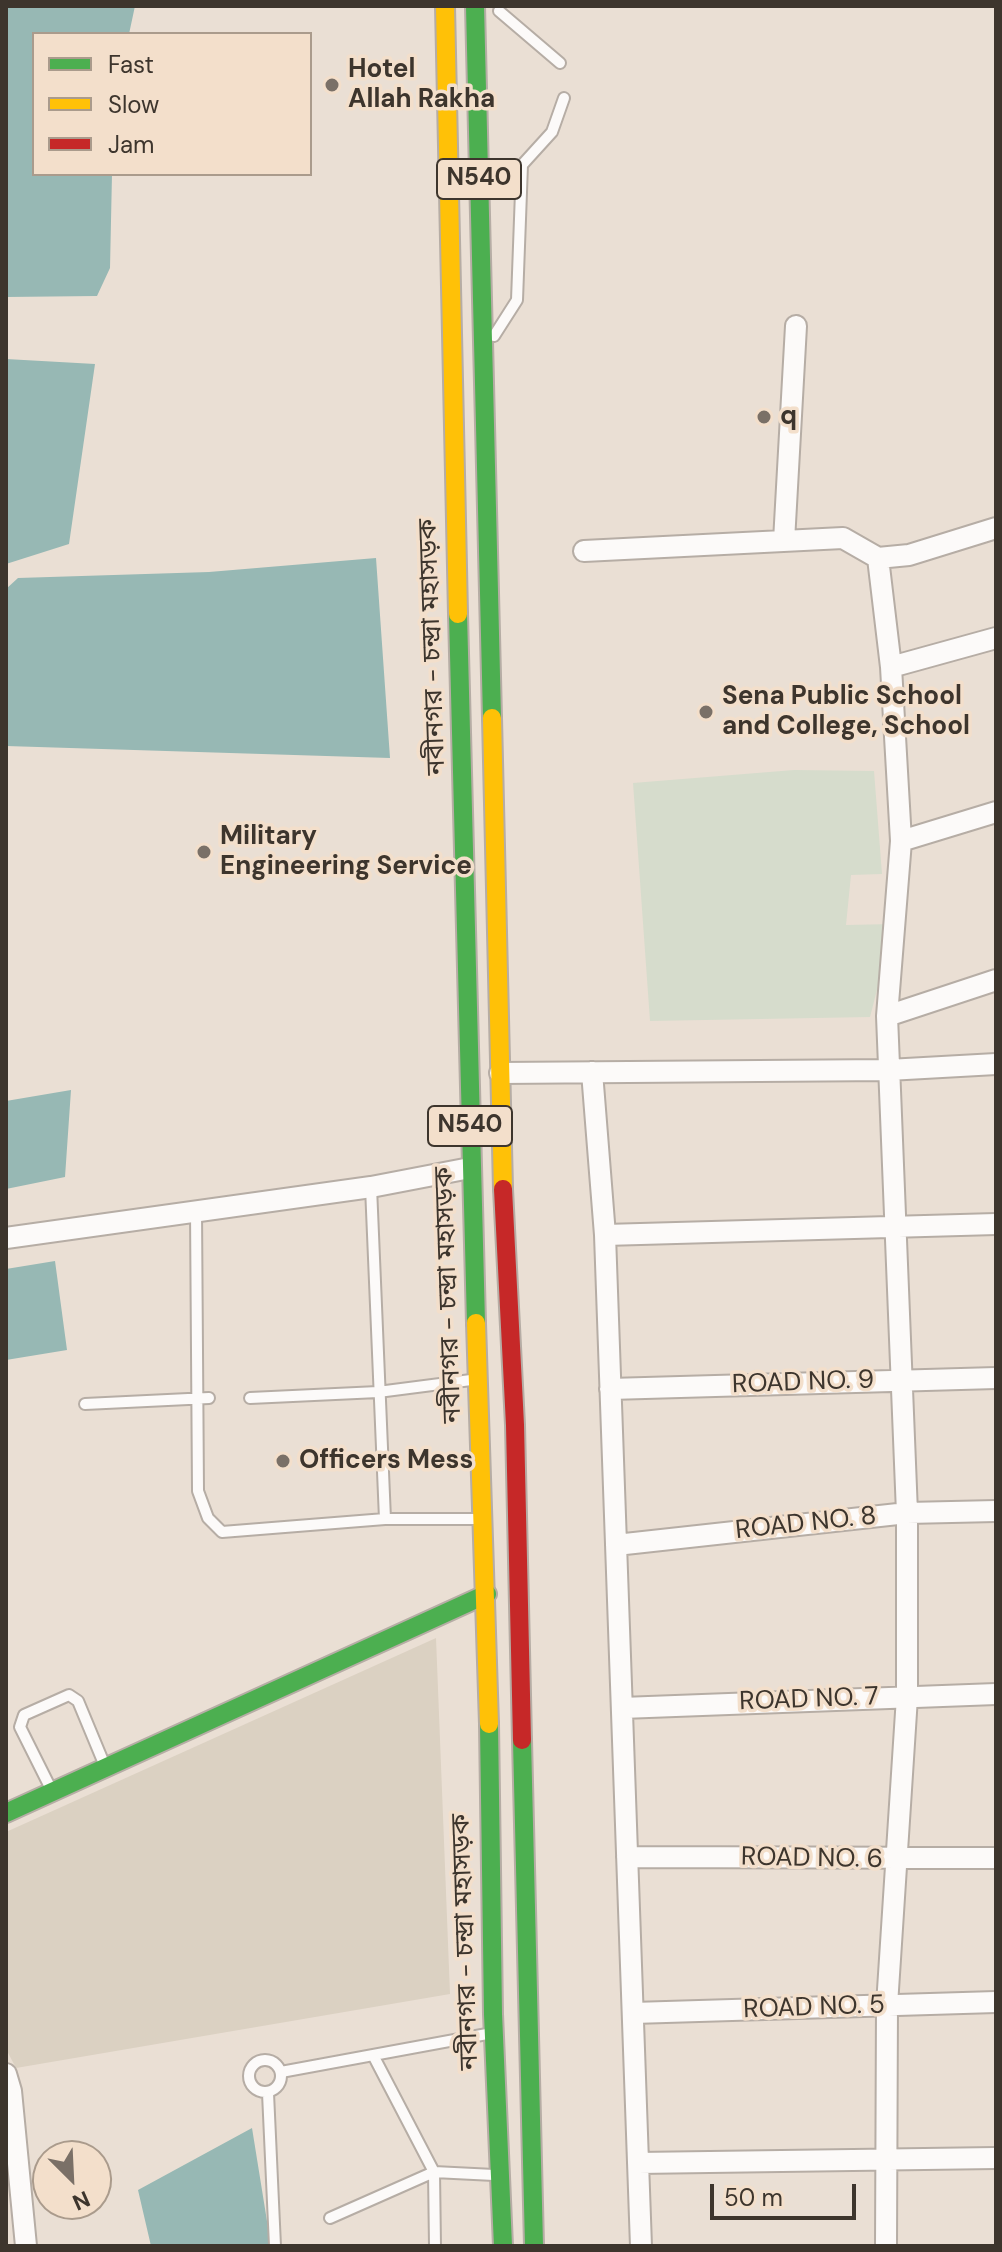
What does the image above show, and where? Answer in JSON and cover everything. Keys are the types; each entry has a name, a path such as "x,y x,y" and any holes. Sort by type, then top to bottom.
{"main road":[{"path":"427,6 427,83"},
{"name":"নবীনগর - চন্দ্রা মহাসড়ক","path":"445,6 470,1168 476,1379 487,1594 493,2032 503,2246"},
{"name":"N540","path":"475,6 503,1209 515,1425 534,2246"},
{"path":"499,8 500,43"},
{"path":"482,353 508,297 503,154"},
{"path":"433,312 451,355"},
{"path":"6,1813 487,1594"}],"street":[{"path":"784,541 796,326"},
{"path":"584,551 843,538 878,558 909,555 996,528"},
{"path":"878,558 891,667 901,841 887,1016 907,1513 907,1697 887,2005 886,2246"},
{"path":"891,667 996,638"},
{"path":"901,841 996,812"},
{"path":"887,1016 996,980"},
{"path":"500,1073 888,1070 996,1064"},
{"path":"592,1072 605,1235 641,2246"},
{"path":"6,1238 371,1187 470,1168"},
{"path":"605,1235 996,1224"},
{"name":"ROAD NO. 9","path":"610,1389 996,1378"},
{"name":"ROAD NO. 8","path":"616,1545 907,1513 996,1511"},
{"name":"ROAD NO. 7","path":"622,1708 996,1694"},
{"name":"ROAD NO. 6","path":"627,1857 996,1858"},
{"name":"ROAD NO. 5","path":"633,2013 996,2002"},
{"path":"8,2086 12,2177 26,2246"},
{"path":"638,2163 887,2157 996,2158"}],"lane":[{"path":"499,8 560,63"},
{"path":"482,353 517,300 519,178 522,165 552,132 564,98"},
{"path":"371,1187 385,1519"},
{"path":"196,1211 198,1491 208,1518 222,1532 385,1519 482,1519"},
{"path":"250,1398 378,1392 476,1379"},
{"path":"85,1404 209,1398"},
{"path":"53,1791 20,1727 24,1715 35,1710 69,1695 78,1701 106,1767"},
{"path":"281,2072 493,2032"},
{"path":"373,2055 434,2172 435,2246"},
{"path":"268,2093 251,2085 252,2066 269,2060 281,2072"},
{"path":"268,2093 279,2086 281,2072"},
{"path":"268,2093 275,2246"},
{"path":"330,2218 434,2172 500,2176"}],"shaded area":[{"path":"436,1638 450,1994 16,2068 6,2049 6,1832"}],"green space":[{"path":"794,770 874,771 882,874 851,875 846,925 894,924 870,1017 650,1021 633,783"}],"water":[{"path":"6,6 135,6 129,32 32,32 32,176 112,176 110,268 97,296 6,297"},
{"path":"6,359 95,364 69,544 6,564"},
{"path":"376,558 390,758 6,746 6,589 18,578 209,572"},
{"path":"71,1090 65,1177 6,1189 6,1101"},
{"path":"55,1261 67,1350 6,1360 6,1269"},
{"path":"252,2128 271,2246 151,2246 138,2190"}],"traffic: fast":[{"path":"475,6 492,718"},
{"path":"458,614 476,1323"},
{"path":"6,1813 487,1594"},
{"path":"489,1724 493,2014 503,2246"},
{"path":"522,1740 534,2246"}],"traffic: slow":[{"path":"445,6 458,614"},
{"path":"492,718 503,1189"},
{"path":"476,1323 489,1724"}],"traffic: jam":[{"path":"503,1189 515,1425 522,1740"}],"place":[{"name":"Hotel Allah Rakha","path":"332,85"},
{"name":"q","path":"764,417"},
{"name":"Sena Public School and College, School","path":"706,712"},
{"name":"Military Engineering Service","path":"204,852"},
{"name":"Officers Mess","path":"283,1461"}]}
